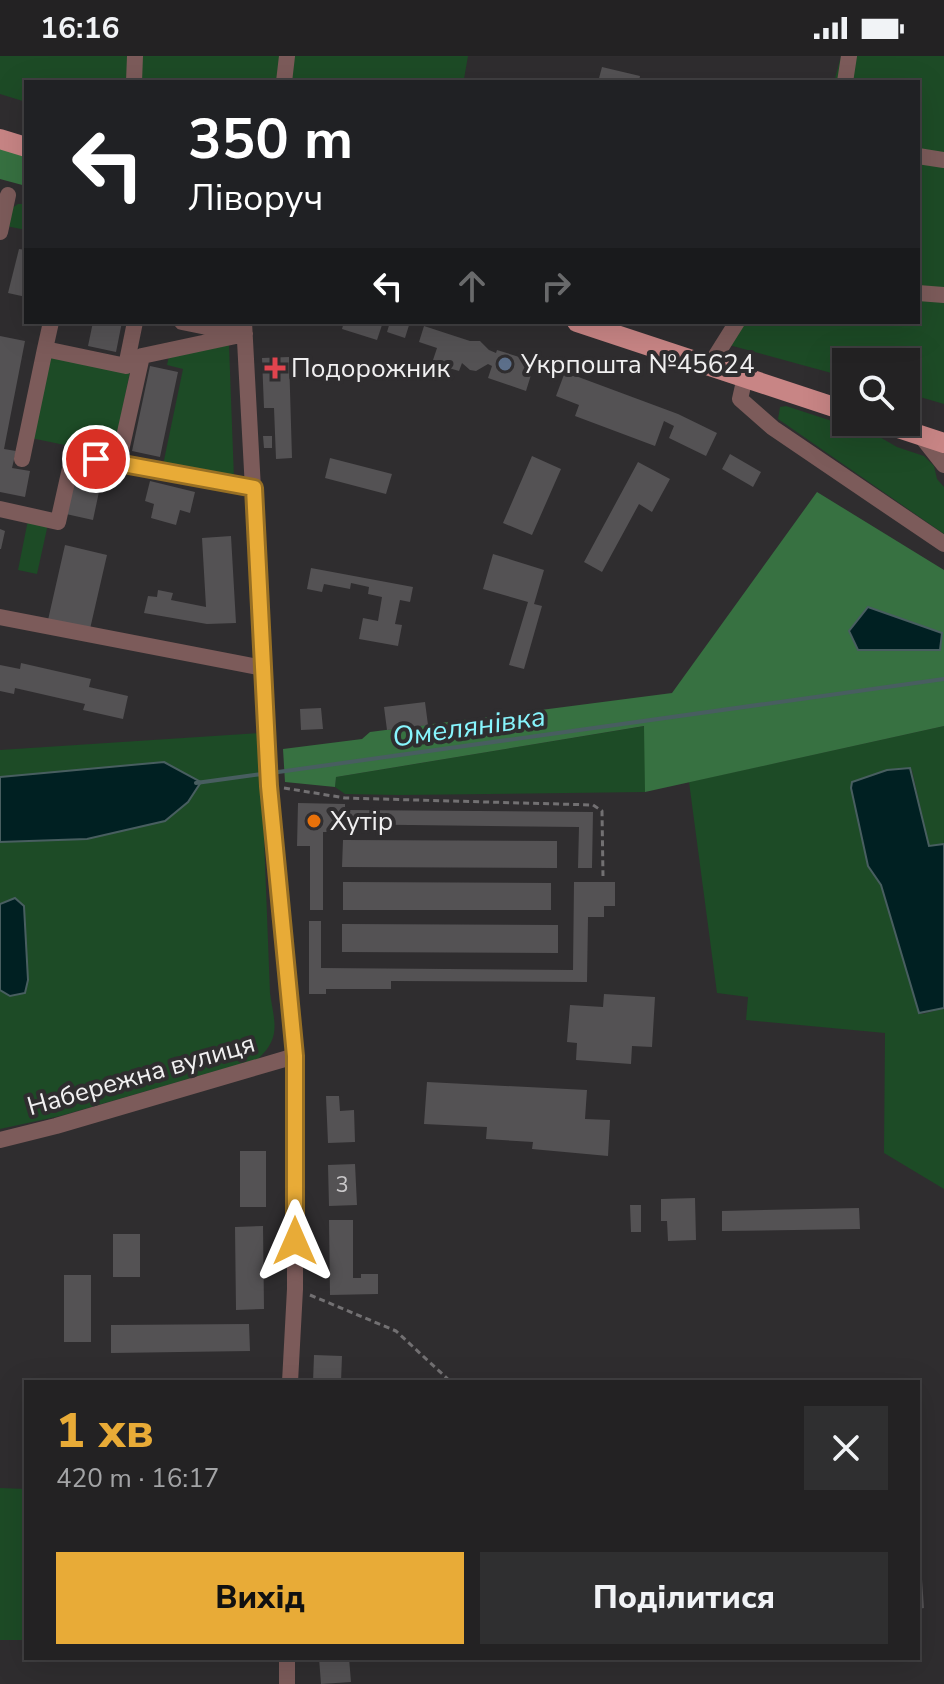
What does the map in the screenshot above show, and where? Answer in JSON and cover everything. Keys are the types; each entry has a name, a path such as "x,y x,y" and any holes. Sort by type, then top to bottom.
{"main road":[{"path":"0,139 24,146"},
{"path":"583,324 832,406"},
{"path":"921,436 944,443"}],"street":[{"path":"134,80 135,56"},
{"path":"284,80 287,56"},
{"path":"845,80 849,56"},
{"path":"920,156 944,160"},
{"path":"0,232 4,194 24,199"},
{"path":"920,293 944,295"},
{"path":"22,459 51,324"},
{"path":"126,366 135,324"},
{"path":"203,324 245,328"},
{"path":"710,365 736,324"},
{"path":"45,349 126,366 142,356 245,328"},
{"path":"245,328 269,781 295,1056 295,1289 290,1380"},
{"path":"118,464 142,356"},
{"path":"745,377 740,399 773,428 944,544"},
{"path":"921,436 944,465"},
{"path":"0,509 58,522 73,455 254,488"},
{"path":"0,617 263,668"},
{"name":"Набережна вулиця","path":"0,1140 295,1056"},
{"path":"287,1660 287,1684"}],"path":[{"path":"269,781 345,798 593,805 602,811 603,876"},
{"path":"295,1289 396,1331 449,1380"}],"green space":[{"path":"0,56 468,56 464,79 471,80 24,80 24,101 0,94"},
{"path":"841,56 944,56 944,404 920,397 920,348 832,348 832,373 729,345 743,324 920,324 920,80 835,80"},
{"path":"0,148 24,156 24,185 0,179"},
{"path":"24,204 24,230 6,226 12,208"},
{"path":"229,345 234,479 163,465 183,369 167,365 169,356"},
{"path":"48,355 130,372 113,455 31,438"},
{"path":"786,406 832,421 832,436 878,436 897,447 924,456 934,466 937,479 944,487 944,534 778,419 780,407"},
{"path":"817,492 944,570 944,726 645,792 644,726 336,777 335,787 285,782 283,749 362,739 370,732 672,693"},
{"path":"28,520 48,524 37,574 18,570"},
{"path":"645,726 645,792 399,795 345,794 335,787 336,777"},
{"path":"944,726 944,844 929,846 912,770 887,770 853,782 868,866 881,885 919,1013 944,1008 944,1189 884,1153 885,1033 746,1020 748,997 717,993 689,782"},
{"path":"260,733 270,993 274,1021 273,1036 266,1051 258,1059 60,1116 0,1129 0,990 11,996 15,898 0,904 0,842 87,839 165,821 188,802 164,762 0,777 0,750"},
{"path":"0,1488 24,1489 24,1640 0,1640"}],"water":[{"path":"868,607 942,633 940,650 858,650 849,631"},
{"path":"164,762 201,782 188,802 165,821 87,839 0,842 0,777"},
{"path":"910,768 929,846 944,844 944,1008 919,1013 881,885 868,866 851,788 852,782 887,770"},
{"path":"15,898 24,906 28,980 25,993 10,996 0,990 0,904"}],"building":[{"path":"602,67 640,76 639,80 599,80"},
{"path":"19,249 24,250 24,297 8,293"},
{"path":"93,324 122,324 116,352 88,346"},
{"path":"343,324 382,324 377,340 342,329"},
{"path":"389,324 409,324 405,338 387,332"},
{"path":"424,326 470,341 480,341 496,353 497,350 535,362 526,391 488,378 492,366 488,364 476,371 462,363 459,371 432,363 437,348 419,342"},
{"path":"0,336 25,341 4,449 16,451 12,468 30,471 25,497 0,492"},
{"path":"289,357 292,458 276,459 274,408 264,408 262,358"},
{"path":"150,366 178,372 160,457 132,451"},
{"path":"565,372 678,414 717,433 706,456 669,438 674,426 664,421 655,446 575,416 579,405 556,396"},
{"path":"263,436 272,436 272,448 264,448"},
{"path":"730,454 761,472 753,487 722,469"},
{"path":"532,456 561,469 532,535 503,523"},
{"path":"330,458 392,474 386,494 325,478"},
{"path":"78,462 104,468 93,520 66,514"},
{"path":"638,462 670,479 652,512 639,504 602,572 584,562"},
{"path":"150,481 195,492 190,513 180,510 176,525 151,518 154,504 145,501"},
{"path":"0,529 5,531 1,549 0,549"},
{"path":"231,536 236,623 207,624 144,613 148,596 157,597 158,590 173,593 171,600 206,607 202,538"},
{"path":"65,545 107,555 90,629 48,620"},
{"path":"493,554 544,570 534,604 542,606 524,669 509,665 528,602 483,589"},
{"path":"311,568 413,587 410,602 400,600 395,624 402,625 398,646 359,639 363,618 378,621 382,597 368,594 369,587 351,583 350,589 324,584 322,592 307,589"},
{"path":"21,663 91,679 89,687 128,696 123,719 83,710 85,704 15,688 14,694 0,691 0,665 20,669"},
{"path":"425,702 428,725 387,730 384,707"},
{"path":"321,708 323,729 301,730 300,709"},
{"path":"298,803 345,804 345,810 593,812 592,868 578,868 579,827 330,824 330,832 323,832 323,910 310,910 310,846 297,846"},
{"path":"343,840 557,841 557,868 342,867"},
{"path":"343,882 551,883 551,910 343,910"},
{"path":"574,882 615,882 615,906 604,906 604,917 588,917 587,982 391,981 391,989 326,989 326,994 309,994 309,921 321,921 321,968 573,970"},
{"path":"342,924 558,925 558,953 342,952"},
{"path":"604,994 655,997 652,1047 632,1046 631,1064 576,1060 577,1043 567,1042 570,1005 603,1007"},
{"path":"427,1082 587,1090 585,1119 610,1120 608,1156 532,1149 533,1142 486,1139 487,1127 424,1124"},
{"path":"326,1096 339,1096 340,1111 354,1110 355,1142 328,1143"},
{"path":"240,1151 266,1151 266,1207 240,1207"},
{"path":"355,1164 357,1205 329,1206 328,1165"},
{"path":"695,1198 696,1240 668,1241 667,1221 661,1221 661,1199"},
{"path":"630,1205 641,1205 641,1232 631,1232"},
{"path":"859,1208 860,1229 722,1231 722,1211"},
{"path":"329,1220 353,1220 353,1278 361,1278 361,1274 378,1274 378,1294 330,1295"},
{"path":"263,1226 264,1309 236,1310 235,1227"},
{"path":"113,1234 140,1234 140,1277 113,1277"},
{"path":"64,1275 91,1275 91,1342 64,1342"},
{"path":"249,1324 250,1351 111,1353 111,1325"},
{"path":"314,1355 342,1356 341,1380 313,1380"},
{"path":"920,1580 924,1608 920,1609"},
{"path":"319,1660 349,1660 351,1682 321,1684"}],"waterway":[{"name":"Омелянівка","path":"271,773 944,679"},
{"name":"Омелянівка","path":"196,783 262,774"}],"place":[{"name":"Укрпошта №45624","path":"505,364"},
{"name":"Подорожник","path":"275,368"},
{"name":"Хутір","path":"314,821"}],"route":[{"path":"96,459 254,488 269,786 295,1056 295,1241"}]}
